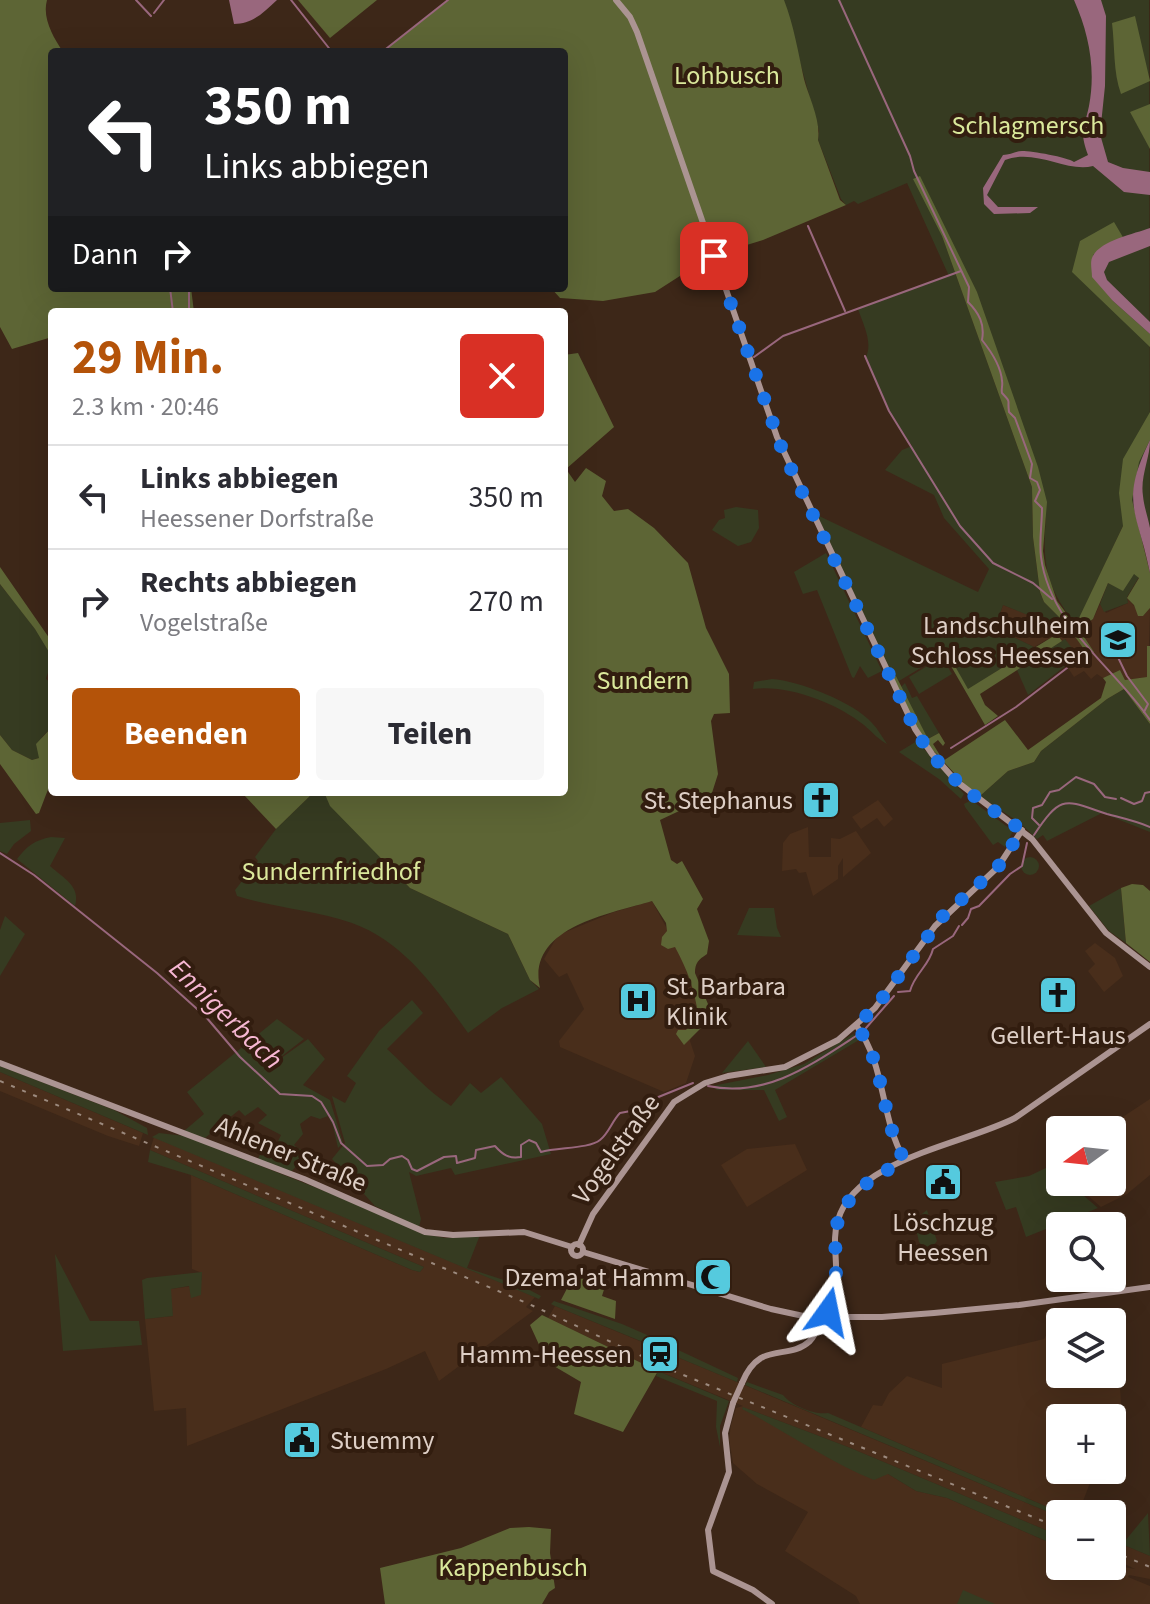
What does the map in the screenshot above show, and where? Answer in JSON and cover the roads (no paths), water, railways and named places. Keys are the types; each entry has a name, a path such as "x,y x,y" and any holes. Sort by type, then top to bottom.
{"main road":[{"path":"616,0 637,32 777,437 918,736 956,781 1032,839 1106,933 1150,967"},
{"name":"Vogelstraße","path":"578,1248 593,1214 677,1099 716,1079 772,1070 800,1061 827,1047 856,1025 875,1008 943,916 998,867 1022,830"},
{"path":"772,1604 753,1590 713,1571 708,1533 729,1472 725,1433 747,1370 758,1359 807,1343 824,1318 835,1282 835,1230 849,1199 904,1159 991,1130 1015,1118 1150,1024"},
{"path":"856,1025 875,1062 896,1142 904,1159"},
{"name":"Ahlener Straße","path":"0,1063 304,1179 425,1232 453,1235 524,1232 786,1314 824,1318 882,1317 1007,1307 1150,1287"}],"waterway":[{"path":"136,0 151,16"},
{"path":"154,13 164,0"},
{"path":"291,0 329,48"},
{"path":"387,48 448,0"},
{"path":"839,0 969,287 968,302 980,319 982,340 1000,369 1002,393 1008,400 1009,412 1015,418 1032,464 1030,478 1037,482 1040,490 1035,501 1042,508 1040,551 1047,582 1070,625 1150,720"},
{"path":"808,226 845,311"},
{"path":"754,357 783,336 961,271"},
{"path":"170,292 172,308"},
{"path":"189,292 189,308"},
{"path":"865,356 889,411 960,526 993,563 1033,583 1052,599"},
{"path":"1114,649 1127,676 1148,704 1144,712"},
{"path":"951,748 1016,707 1067,668"},
{"path":"1039,825 1032,818 1033,808 1042,805 1050,792 1059,790 1076,777 1094,784 1105,797 1116,799"},
{"path":"1121,798 1134,804 1150,792"},
{"name":"Ennigerbach","path":"1034,835 1058,806 1073,803 1150,827"},
{"name":"Ennigerbach","path":"962,925 971,909 979,906 1022,866 1027,843"},
{"name":"Ennigerbach","path":"0,853 34,875 157,973 206,1017 240,1057 280,1094 312,1096 321,1102 341,1143 367,1166 383,1165 390,1159 402,1156 417,1171 444,1157 456,1156 457,1163 475,1158 476,1150 495,1146 506,1156 521,1157 521,1145 529,1140 536,1143 541,1152 588,1145 603,1137 620,1113 641,1109 651,1100 693,1083"},
{"name":"Ennigerbach","path":"898,992 910,991 933,949 953,936 959,926"},
{"name":"Ennigerbach","path":"866,1028 894,996"},
{"name":"Ennigerbach","path":"708,1086 729,1089 749,1087 786,1077 856,1036"}],"railway":[{"path":"0,1081 529,1304 676,1372 1046,1522"},
{"path":"1126,1557 1150,1567"}],"place":[{"name":"Landschulheim Schloss Heessen","path":"1118,640"},
{"name":"St. Stephanus","path":"821,800"},
{"name":"Gellert-Haus","path":"1058,995"},
{"name":"St. Barbara Klinik","path":"638,1001"},
{"name":"Löschzug Heessen","path":"943,1182"},
{"name":"Dzema'at Hamm","path":"713,1277"},
{"name":"Hamm-Heessen","path":"660,1354"},
{"name":"Stuemmy","path":"302,1440"}],"park label":[{"name":"Lohbusch","path":"727,75"},
{"name":"Schlagmersch","path":"1028,125"},
{"name":"Sundern","path":"643,680"},
{"name":"Sundernfriedhof","path":"331,871"},
{"name":"Kappenbusch","path":"513,1567"}]}
